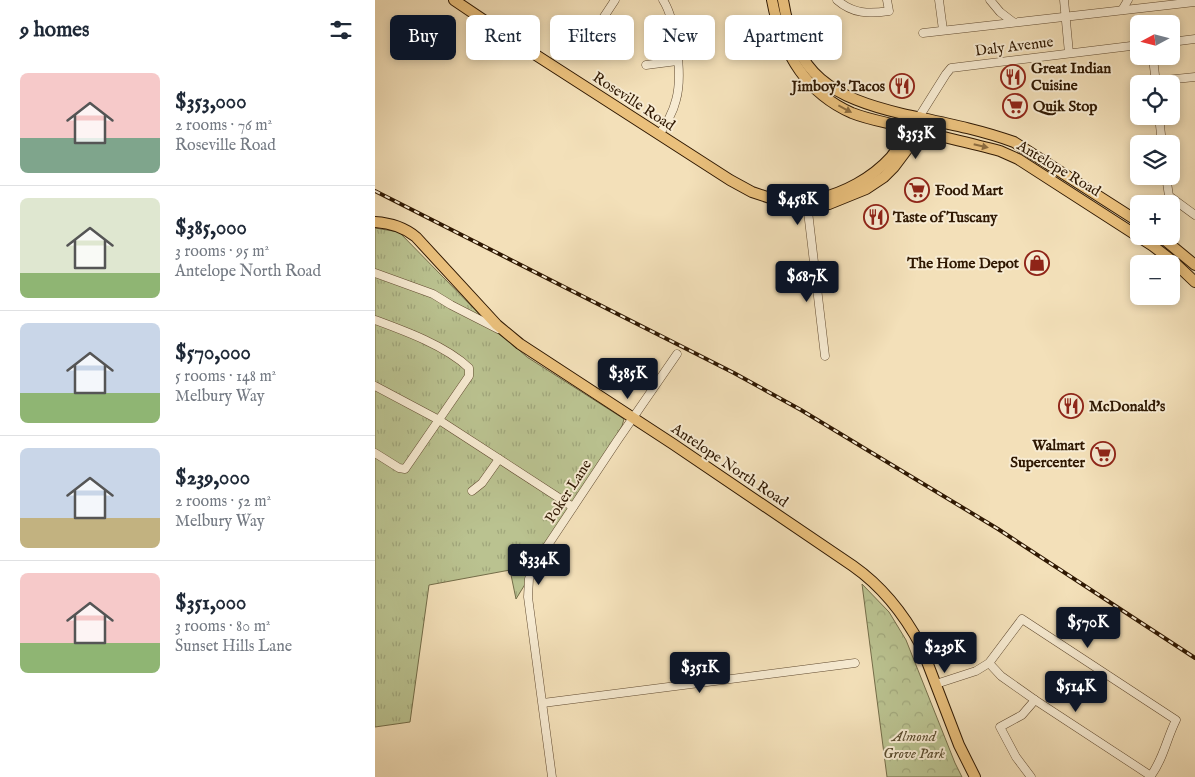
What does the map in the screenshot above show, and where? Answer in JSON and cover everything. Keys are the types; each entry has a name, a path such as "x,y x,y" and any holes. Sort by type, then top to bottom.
{"main road":[{"name":"Roseville Road","path":"454,0 741,187 773,199 807,203 827,197 862,181 892,155 913,130 919,117"},
{"name":"Antelope Road","path":"772,0 780,35 791,57 803,75 835,104 852,112 913,130 1009,154 1030,165 1130,229"},
{"name":"Antelope Road","path":"783,0 789,31 799,52 815,72 832,88 865,104 992,134 1014,142 1130,217"},
{"path":"1088,203 1097,204 1125,221 1130,220"},
{"name":"Antelope North Road","path":"375,222 400,227 416,237 504,332 853,566 875,583 895,604 913,632 962,751 975,777"},
{"name":"Antelope Road","path":"1152,245 1165,255"},
{"path":"1159,245 1165,249 1176,248"},
{"path":"1172,245 1195,265"},
{"path":"1180,264 1184,264 1195,275"},
{"name":"Antelope Road","path":"1180,268 1195,282"}],"street":[{"path":"605,15 615,0"},
{"path":"659,135 671,116 677,100 679,82 673,22 663,0"},
{"path":"837,0 848,8 861,13 873,14 889,11 887,0"},
{"path":"939,0 943,30"},
{"path":"991,0 1000,12 1013,22"},
{"path":"1063,0 1069,53"},
{"path":"1122,10 1128,0"},
{"path":"923,33 1195,2"},
{"path":"1180,41 1195,39"},
{"name":"Daly Avenue","path":"919,117 945,74 951,68 1130,46"},
{"path":"646,65 677,61"},
{"path":"1180,79 1195,77"},
{"path":"1167,185 1169,196 1195,215"},
{"path":"807,203 825,356"},
{"path":"375,273 433,294 504,332"},
{"path":"375,320 421,339 462,361 469,368 469,376 405,469 399,468 375,454"},
{"name":"Poker Lane","path":"552,777 528,588 535,566 677,354"},
{"path":"375,386 439,420 573,508"},
{"path":"471,491 482,482 499,459"},
{"path":"936,684 976,671 989,663 1022,619 1177,720 1167,739 1161,760 1151,776 1035,700 1001,676 989,663"},
{"path":"543,703 855,663"},
{"path":"1031,777 1016,757 1000,727 1022,715 1035,700"}],"green space":[{"path":"375,228 399,232 487,322 527,357 624,419 622,426 516,599 510,570 429,585 410,722 375,727"},
{"name":"Almond Grove Park","path":"862,584 889,612 906,640 962,777 887,777"}],"railway":[{"path":"375,191 734,373 801,410 998,529 1195,658"}],"place":[{"name":"Great Indian Cuisine","path":"1013,77"},
{"name":"Jimboy's Tacos","path":"902,86"},
{"name":"Quik Stop","path":"1015,106"},
{"name":"Food Mart","path":"917,190"},
{"name":"Taste of Tuscany","path":"876,217"},
{"name":"The Home Depot","path":"1037,263"},
{"name":"McDonald's","path":"1071,406"},
{"name":"Walmart Supercenter","path":"1103,454"}]}
